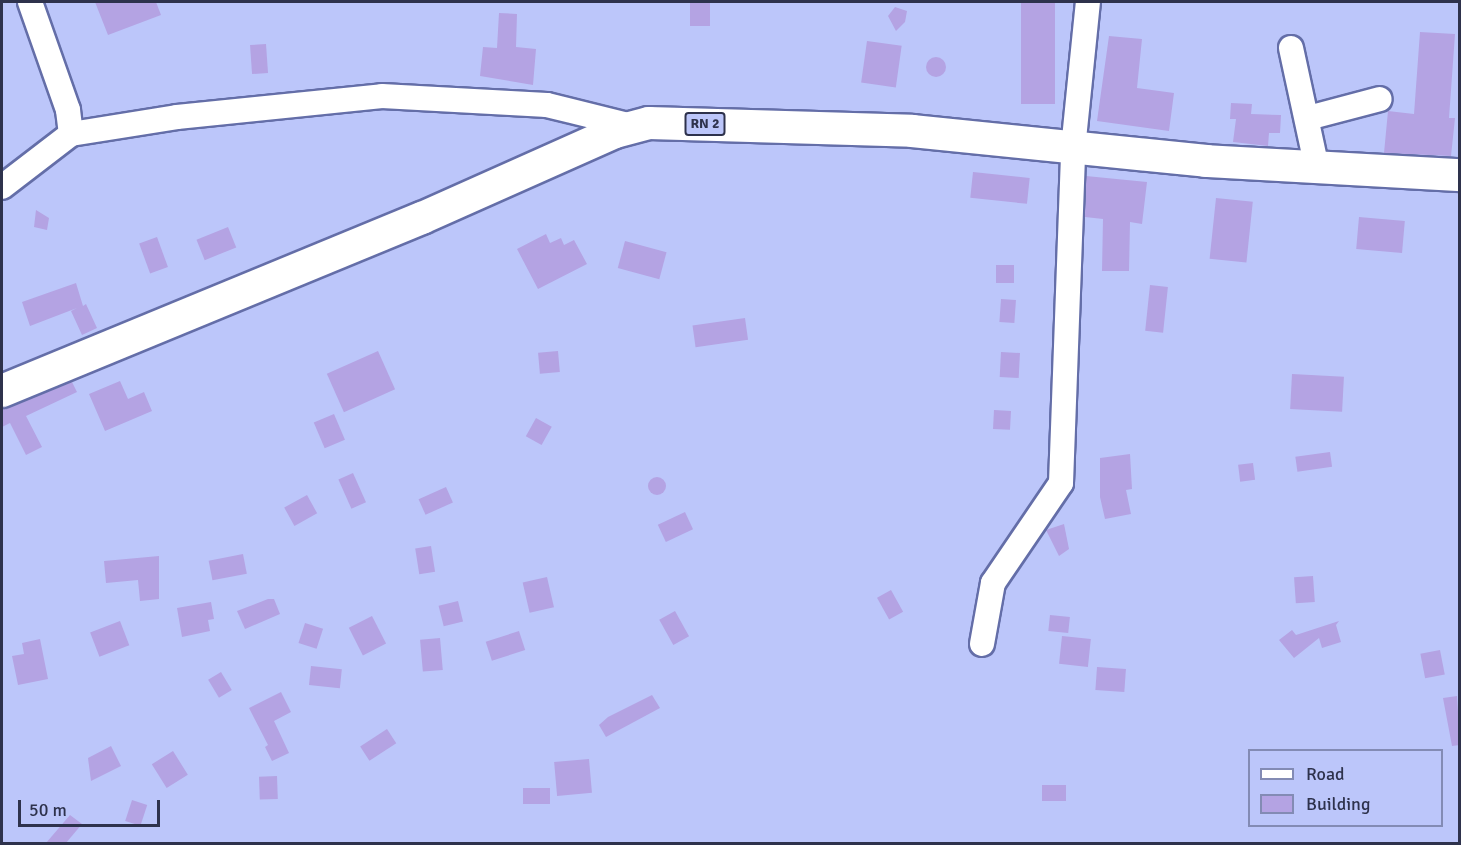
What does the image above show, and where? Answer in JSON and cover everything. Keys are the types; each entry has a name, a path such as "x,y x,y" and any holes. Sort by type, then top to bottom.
{"main road":[{"name":"RN 2","path":"2,391 422,219 632,126 649,123 912,131 1073,150 1317,168 1460,175"}],"street":[{"path":"30,2 68,110 71,134"},
{"path":"982,644 993,583 1061,483 1073,150 1088,2"},
{"path":"1291,48 1317,168"},
{"path":"2,188 71,134 177,117 382,96 547,105 632,126"},
{"path":"1308,118 1380,99"}],"building":[{"path":"95,2 156,2 161,15 108,35"},
{"path":"690,2 710,2 710,26 690,26"},
{"path":"1021,2 1055,2 1055,104 1021,104"},
{"path":"895,7 907,11 905,22 896,31 888,16"},
{"path":"499,13 517,14 516,47 536,49 533,85 480,76 483,47 497,48"},
{"path":"1420,32 1455,34 1449,118 1455,118 1451,156 1384,153 1388,111 1414,114"},
{"path":"1109,36 1142,39 1137,88 1174,93 1169,131 1097,121"},
{"path":"867,41 902,46 896,87 861,83"},
{"path":"266,44 268,73 252,74 250,45"},
{"path":"936,57 943,60 946,67 943,74 936,77 929,74 926,67 929,60"},
{"path":"1231,103 1252,104 1251,114 1281,115 1280,133 1269,133 1268,146 1233,142 1236,119 1230,119"},
{"path":"973,172 1030,178 1027,204 970,198"},
{"path":"1086,176 1147,182 1142,224 1130,222 1129,271 1102,271 1103,219 1085,217"},
{"path":"1216,198 1253,202 1246,263 1210,259"},
{"path":"36,210 49,218 47,230 34,227"},
{"path":"1359,217 1405,221 1402,253 1356,249"},
{"path":"228,227 236,247 205,260 196,240"},
{"path":"546,234 550,243 561,238 564,245 574,240 587,264 538,289 517,249"},
{"path":"157,237 168,267 150,274 139,243"},
{"path":"625,241 667,252 659,279 618,268"},
{"path":"996,265 1014,265 1014,283 996,283"},
{"path":"76,283 83,306 86,304 97,328 82,335 71,311 77,308 30,326 22,302"},
{"path":"1150,285 1168,287 1163,333 1145,331"},
{"path":"1001,299 1016,300 1014,323 999,322"},
{"path":"745,318 748,340 696,347 693,325"},
{"path":"378,351 395,389 344,412 327,374"},
{"path":"558,351 560,372 540,374 538,353"},
{"path":"1001,352 1020,353 1019,378 1000,377"},
{"path":"1292,374 1344,377 1342,412 1290,409"},
{"path":"120,381 128,399 144,392 152,411 105,431 89,394"},
{"path":"72,382 77,392 26,416 42,447 26,455 10,423 2,427 2,410"},
{"path":"994,410 1011,411 1010,430 993,429"},
{"path":"334,414 345,440 325,448 314,423"},
{"path":"536,418 552,427 542,445 526,436"},
{"path":"1330,452 1332,467 1297,472 1295,457"},
{"path":"1130,454 1132,489 1126,490 1131,514 1105,519 1100,497 1100,458"},
{"path":"1253,463 1255,480 1240,482 1238,465"},
{"path":"353,473 366,502 351,509 338,480"},
{"path":"653,477 661,477 666,482 664,493 653,495 648,490 648,482"},
{"path":"446,487 453,503 426,515 419,499"},
{"path":"307,495 317,513 294,526 284,508"},
{"path":"685,512 693,529 666,542 658,525"},
{"path":"1064,524 1069,549 1059,556 1046,530"},
{"path":"431,546 435,572 419,574 415,549"},
{"path":"243,554 247,574 212,580 209,561"},
{"path":"159,556 159,599 140,601 138,580 106,583 104,561"},
{"path":"1313,576 1315,602 1296,603 1294,577"},
{"path":"547,577 554,607 530,613 523,583"},
{"path":"891,590 903,612 889,620 877,598"},
{"path":"268,599 274,599 280,614 245,629 237,611"},
{"path":"458,601 463,621 444,626 439,606"},
{"path":"211,602 214,619 208,620 210,631 182,637 177,608"},
{"path":"675,611 689,636 673,645 659,620"},
{"path":"1050,615 1070,617 1068,633 1048,631"},
{"path":"372,616 386,644 363,655 349,628"},
{"path":"120,621 129,645 99,657 90,632"},
{"path":"1339,621 1336,625 1341,642 1322,648 1319,638 1294,658 1279,640 1292,630 1296,635"},
{"path":"305,623 323,629 317,649 299,643"},
{"path":"519,631 525,650 492,661 486,642"},
{"path":"1062,636 1091,639 1088,667 1059,664"},
{"path":"440,638 443,670 423,672 420,640"},
{"path":"40,639 48,679 18,685 12,656 24,654 22,643"},
{"path":"1440,650 1445,675 1425,678 1420,654"},
{"path":"311,666 342,669 340,688 309,685"},
{"path":"1097,667 1126,669 1124,692 1095,690"},
{"path":"221,672 232,690 219,698 208,680"},
{"path":"281,692 291,712 274,721 289,753 272,761 265,747 268,745 249,708"},
{"path":"652,695 660,708 606,737 599,725 608,717"},
{"path":"1457,696 1460,745 1452,746 1443,698"},
{"path":"387,729 396,743 369,761 360,746"},
{"path":"111,746 121,766 91,781 88,758"},
{"path":"173,751 188,775 167,788 152,764"},
{"path":"589,759 592,793 557,796 554,762"},
{"path":"277,776 278,799 260,800 259,777"},
{"path":"1042,785 1066,785 1066,801 1042,801"},
{"path":"523,788 550,788 550,804 523,804"},
{"path":"132,800 147,805 140,826 125,821"},
{"path":"70,815 82,824 66,843 46,843"}]}
